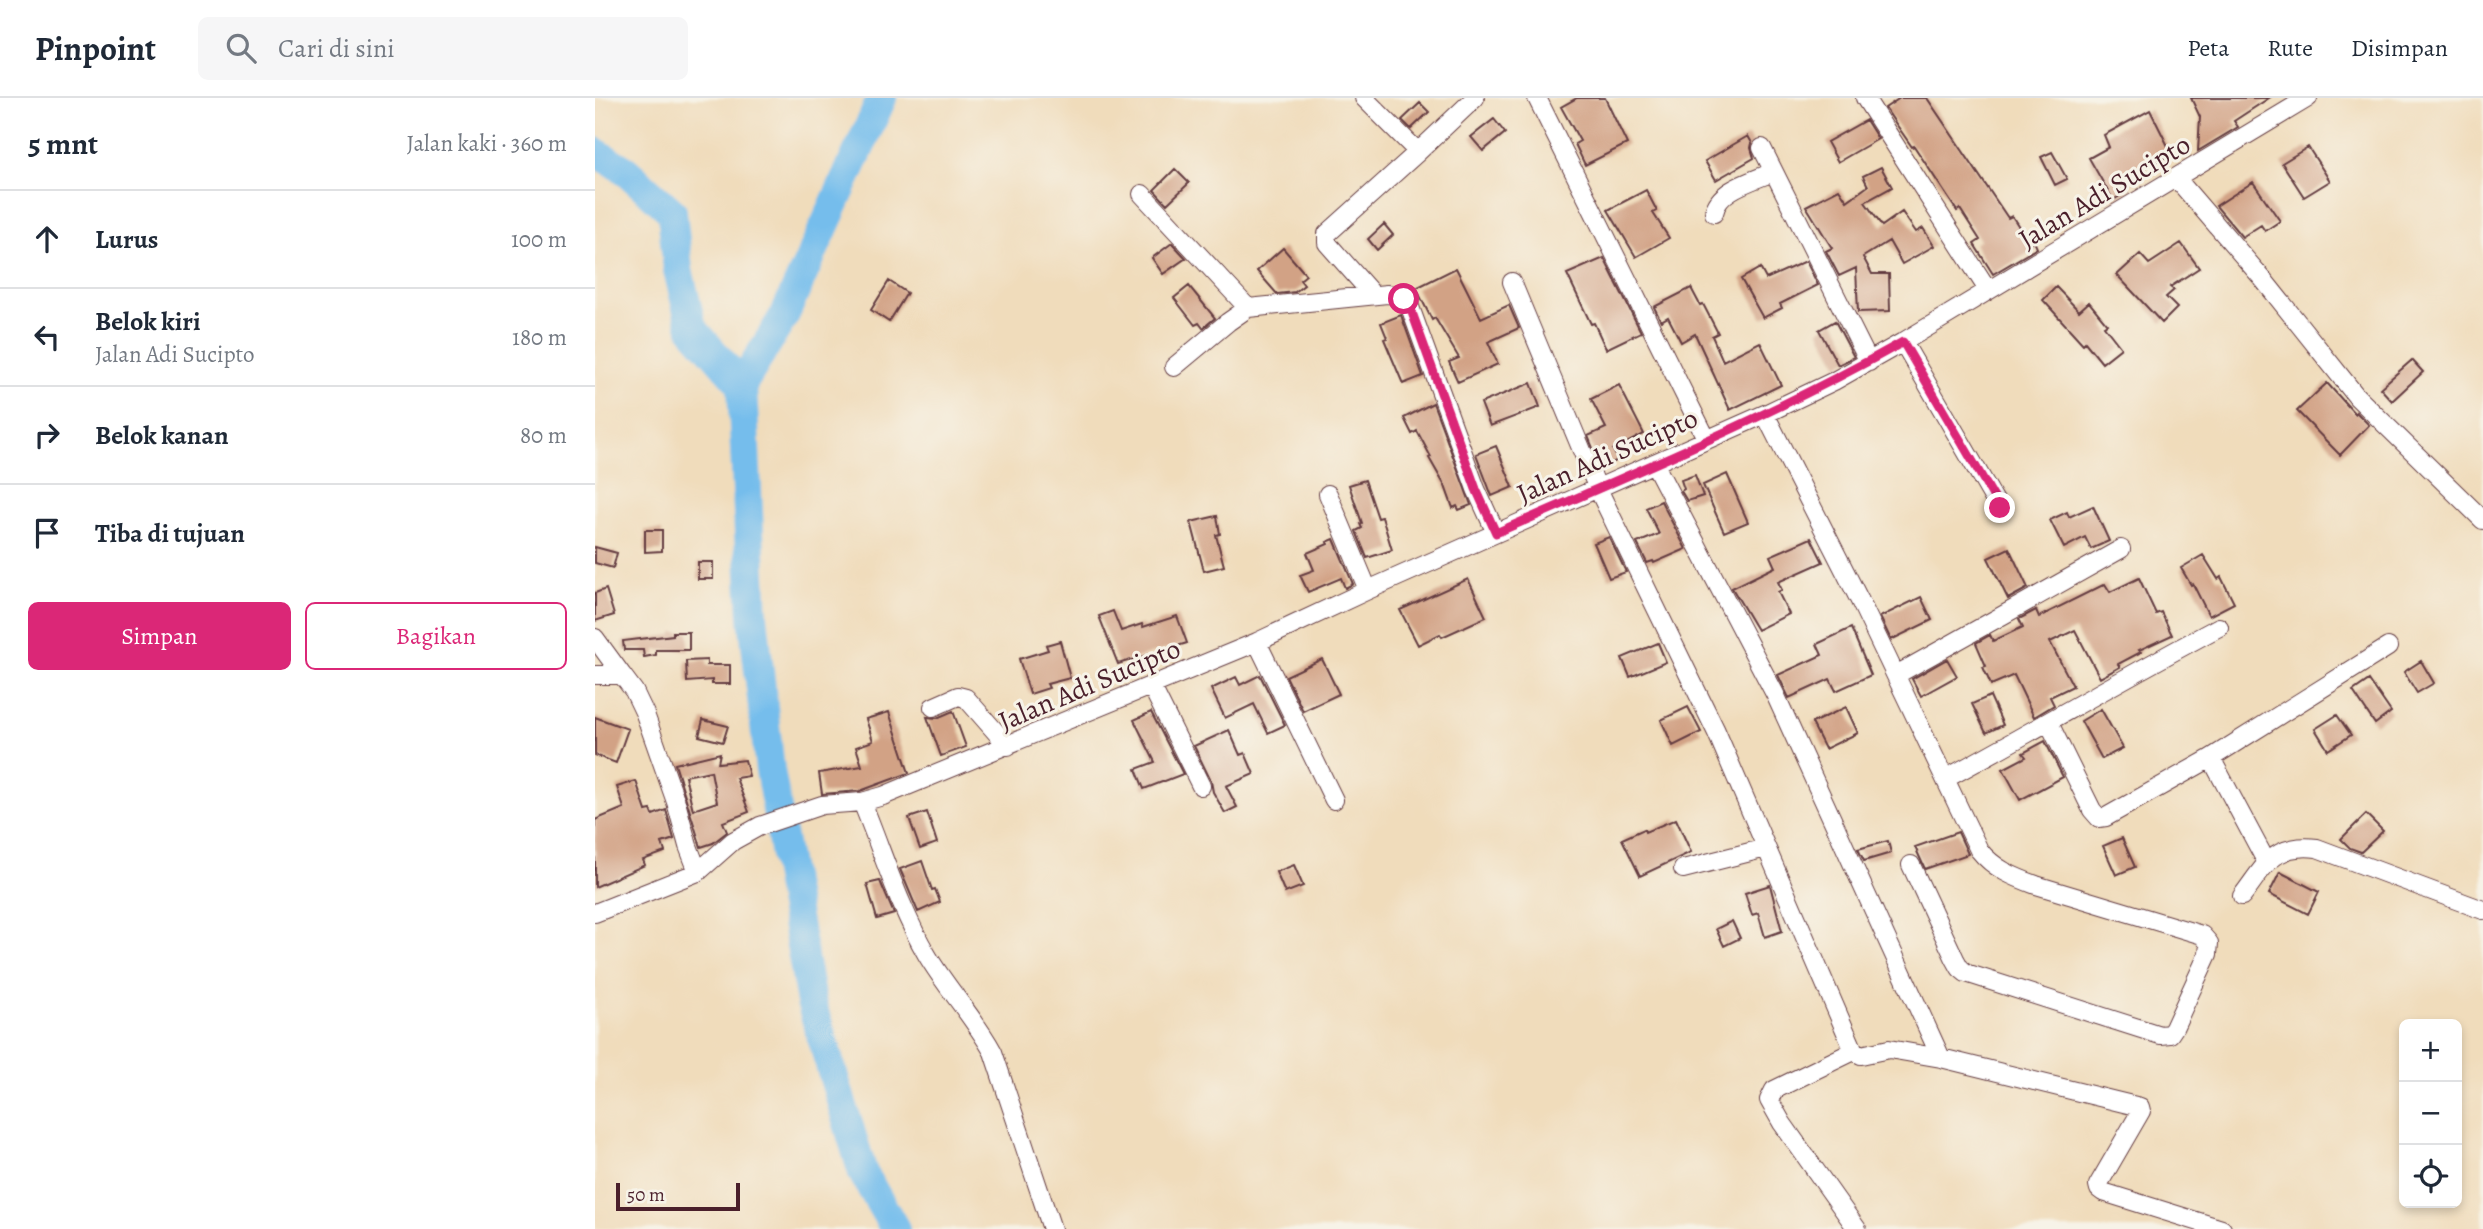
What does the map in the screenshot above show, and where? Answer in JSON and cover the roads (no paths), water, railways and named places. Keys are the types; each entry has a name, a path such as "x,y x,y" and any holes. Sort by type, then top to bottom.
{"street":[{"path":"1364,98 1418,152"},
{"path":"1373,295 1327,243 1327,234 1475,98"},
{"path":"1537,98 1707,440"},
{"path":"1865,98 1989,290"},
{"name":"Jalan Adi Sucipto","path":"595,913 698,872 733,841 760,826 811,808 862,802 883,796 1008,746 1257,642 1765,414 1869,362 2302,100"},
{"path":"1762,148 1869,362"},
{"path":"1714,213 1715,204 1724,195 1773,172"},
{"path":"2176,178 2262,278 2357,397 2483,520"},
{"path":"1142,194 1248,309"},
{"path":"1512,282 1598,489 1716,731 1854,1051 1861,1055 1889,1049 1941,1058 2140,1107 2141,1111 2098,1185 2099,1189 2222,1229"},
{"path":"1174,367 1228,322 1248,309 1373,295 1397,295 1410,307 1476,489 1496,533"},
{"path":"1903,342 2000,508"},
{"path":"1765,414 1896,675 1979,850 1989,863 2036,885 2202,935 2209,943 2208,954 2174,1028 2170,1034 2160,1035 1966,973 1959,968 1911,865"},
{"path":"1654,463 1775,694 1941,1058"},
{"path":"1328,494 1368,590"},
{"path":"1896,675 2121,549"},
{"path":"1945,779 2219,628"},
{"path":"595,638 634,691 645,714 698,872"},
{"path":"1257,642 1334,800"},
{"path":"2049,723 2092,810 2099,818 2106,817 2211,758 2388,648"},
{"path":"595,675 622,675"},
{"path":"1151,685 1201,786"},
{"path":"933,708 958,696 966,698 1008,746"},
{"path":"2211,758 2266,861"},
{"path":"862,802 910,924 953,997 980,1028 993,1052 1052,1229"},
{"path":"2242,896 2266,861 2295,847 2317,848 2483,910"},
{"path":"1683,869 1766,848"},
{"path":"1854,1051 1774,1090 1769,1100 1782,1123 1857,1229"}],"waterway":[{"path":"882,98 785,314 742,385 753,617 770,770 811,1002 863,1173 895,1229"},
{"path":"595,152 625,170 672,212 678,270 692,328 742,385"}]}
